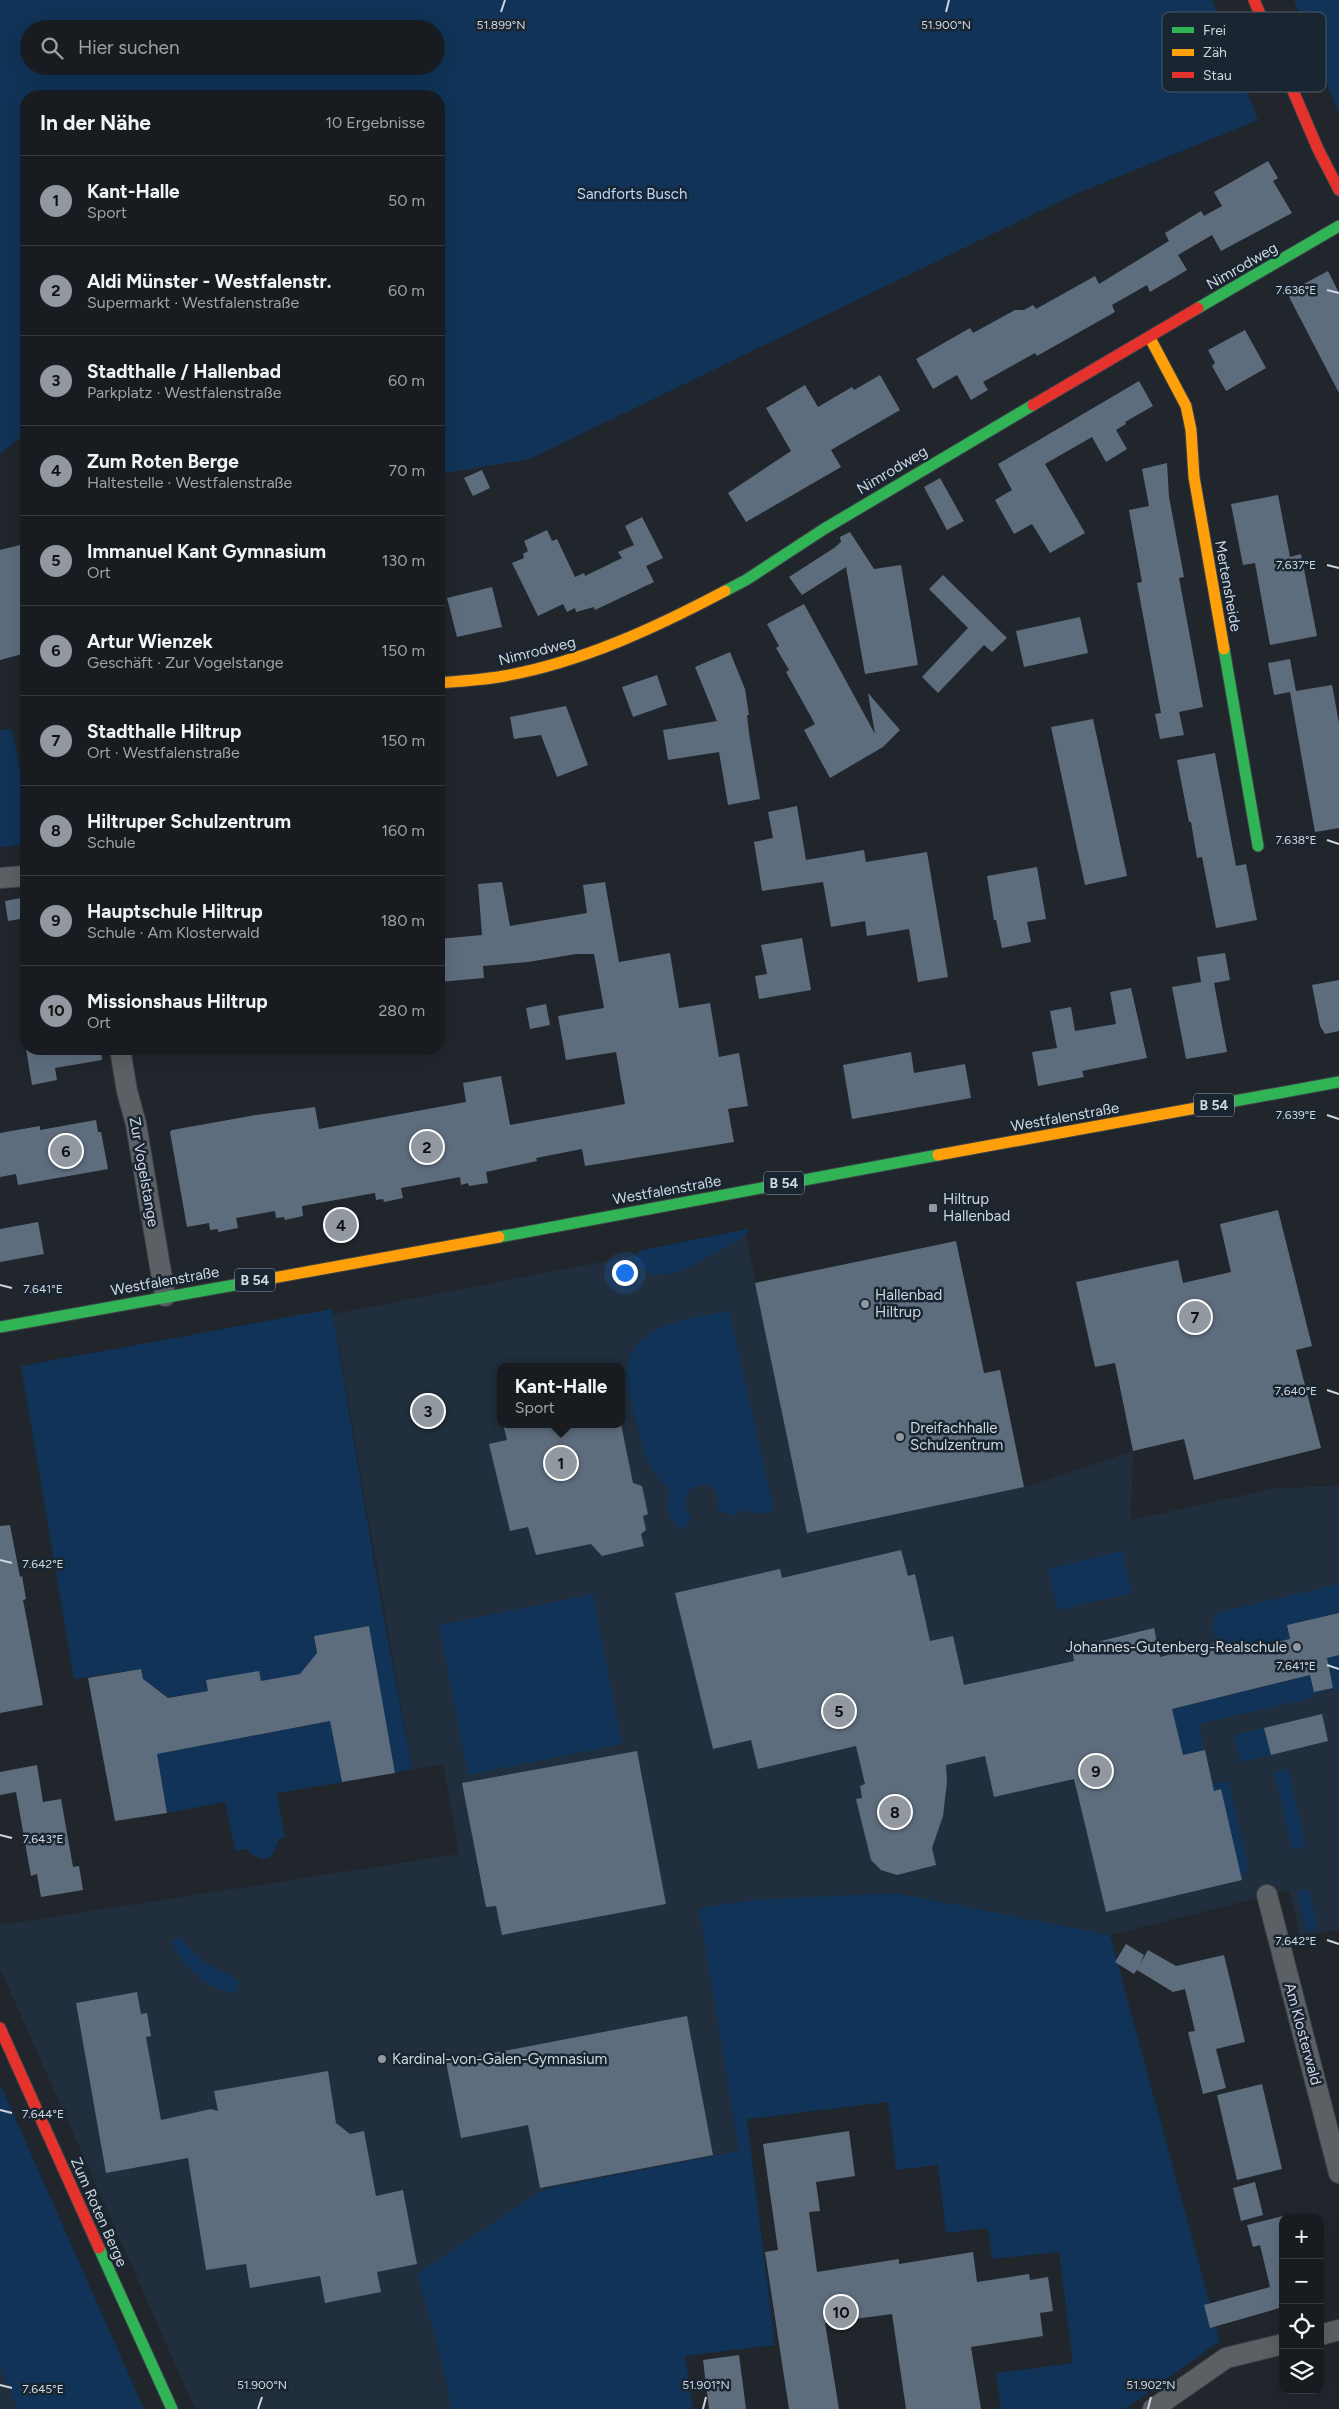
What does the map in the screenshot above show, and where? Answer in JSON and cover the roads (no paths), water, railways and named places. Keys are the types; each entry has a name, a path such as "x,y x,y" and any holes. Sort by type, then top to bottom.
{"street":[{"path":"1254,0 1259,12"},
{"path":"1294,92 1318,149 1339,190"},
{"name":"Nimrodweg","path":"445,682 504,676 568,660 618,642 685,612 746,580 831,525 978,437 1339,226"},
{"name":"Mertensheide","path":"1150,338 1186,406 1191,430 1194,477 1258,846"},
{"path":"0,878 20,876"},
{"name":"Zur Vogelstange","path":"121,1055 127,1091 136,1124 165,1296"},
{"name":"Westfalenstraße","path":"0,1327 1339,1082"},
{"name":"Am Klosterwald","path":"1267,1895 1339,2173"},
{"name":"Zum Roten Berge","path":"0,2028 172,2409"},
{"path":"1324,2334 1339,2330"},
{"path":"1153,2409 1226,2358 1279,2345"}],"place":[{"name":"Aldi Münster - Westfalenstr.","path":"427,1147"},
{"name":"Artur Wienzek","path":"66,1151"},
{"name":"Hiltrup Hallenbad","path":"933,1208"},
{"name":"Zum Roten Berge","path":"341,1225"},
{"name":"Hallenbad Hiltrup","path":"865,1304"},
{"name":"Stadthalle Hiltrup","path":"1195,1317"},
{"name":"Stadthalle / Hallenbad","path":"428,1411"},
{"name":"Dreifachhalle Schulzentrum","path":"900,1437"},
{"name":"Kant-Halle","path":"561,1463"},
{"name":"Johannes-Gutenberg-Realschule","path":"1297,1647"},
{"name":"Immanuel Kant Gymnasium","path":"839,1711"},
{"name":"Hauptschule Hiltrup","path":"1096,1771"},
{"name":"Hiltruper Schulzentrum","path":"895,1812"},
{"name":"Kardinal-von-Galen-Gymnasium","path":"382,2059"},
{"name":"Missionshaus Hiltrup","path":"841,2312"}],"park label":[{"name":"Sandforts Busch","path":"632,194"}]}
